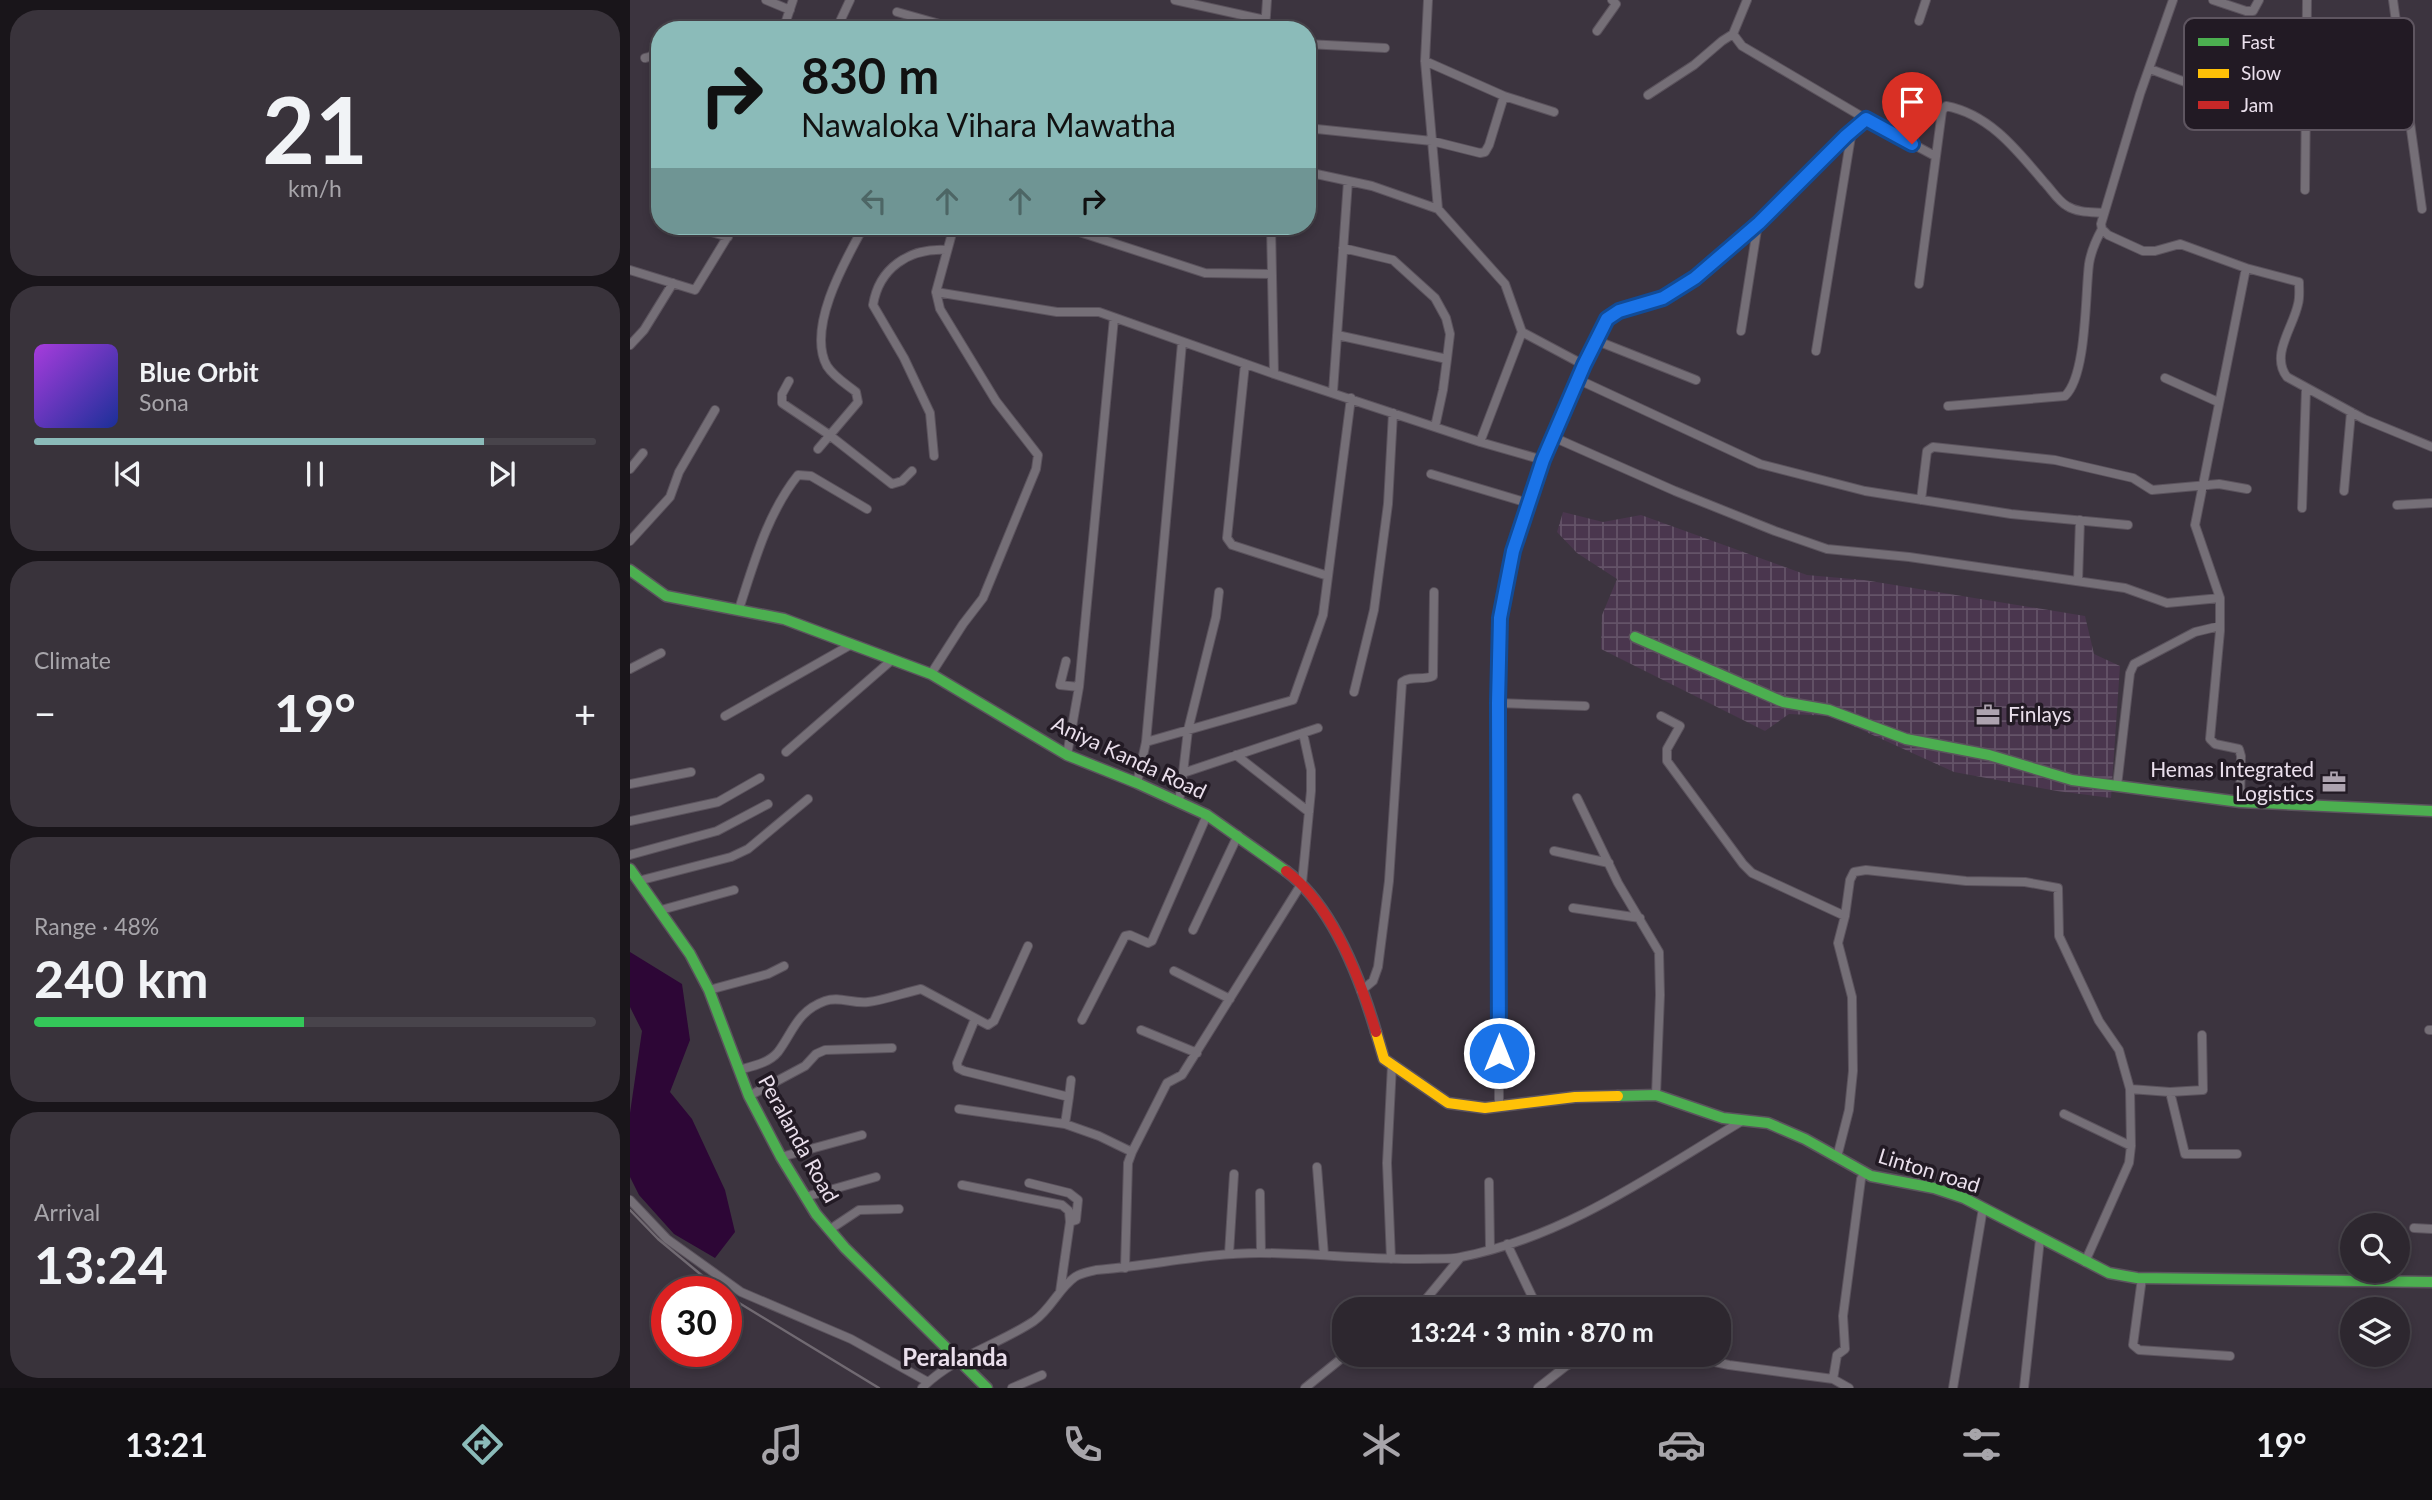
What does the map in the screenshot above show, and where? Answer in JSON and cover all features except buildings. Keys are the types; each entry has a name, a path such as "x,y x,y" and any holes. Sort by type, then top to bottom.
{"street":[{"path":"766,0 790,10"},
{"path":"786,21 793,0"},
{"path":"840,21 850,0"},
{"path":"1175,0 1251,21"},
{"path":"1265,21 1267,0"},
{"path":"1428,0 1425,61 1438,209"},
{"path":"1597,31 1615,7 1616,4 1612,0"},
{"path":"1648,95 1694,65 1733,34 1747,0"},
{"path":"1919,21 1926,0"},
{"path":"1948,406 2065,396 2071,390 2082,346 2094,244 2102,229 2104,213 2140,94 2174,0"},
{"path":"2213,0 2253,11 2259,0"},
{"path":"2307,0 2307,18"},
{"path":"2393,0 2395,18"},
{"path":"897,12 929,21"},
{"path":"1733,34 1742,46 1866,119 1936,156"},
{"path":"1316,44 1385,48"},
{"path":"645,58 651,57"},
{"path":"1425,61 1504,96 1554,112"},
{"path":"2150,69 2184,82"},
{"path":"1316,129 1432,141 1479,153 1485,152 1504,96"},
{"path":"1919,285 1942,111 1945,106 1958,108 2009,141 2067,206 2082,211 2104,213"},
{"path":"1499,1107 1500,618 1513,551 1543,460 1577,379 1607,319 1619,311 1663,298 1684,285 1759,223 1866,119"},
{"path":"1816,351 1852,130"},
{"path":"2305,190 2306,130"},
{"path":"2411,130 2422,209"},
{"path":"1316,174 1372,186 1438,209 1505,284 1521,332 1480,442"},
{"path":"1333,392 1348,181"},
{"path":"1741,331 1759,223"},
{"path":"2102,229 2108,235 2143,251 2155,251 2180,244 2246,268 2299,282 2298,303 2279,359 2280,369 2306,389 2432,447"},
{"path":"630,270 695,290 729,237 722,235"},
{"path":"818,449 828,434 848,415 859,397 827,366 822,342 828,300 836,277 859,235"},
{"path":"931,674 983,598 1036,469 1038,456 996,401 940,309 936,292 951,235"},
{"path":"1089,235 1205,273 1271,274"},
{"path":"1271,235 1275,374"},
{"path":"1343,248 1393,260 1435,298 1446,318 1450,334 1435,427"},
{"path":"934,456 930,414 904,358 873,305 876,289 884,275 914,252 927,249 946,250"},
{"path":"2240,802 2239,748 2215,744 2210,739 2220,598 2195,525 2246,268"},
{"path":"630,345 644,330 673,283"},
{"path":"936,292 1057,312 1099,312 1245,365 1543,460"},
{"path":"1067,755 1079,687 1114,318"},
{"path":"1521,332 1584,365"},
{"path":"1337,335 1447,359"},
{"path":"1595,340 1696,380"},
{"path":"1138,783 1146,742 1182,343"},
{"path":"1245,365 1227,538 1232,545 1328,576"},
{"path":"1577,379 1760,464 1865,491 2011,514 2128,525"},
{"path":"2165,379 2218,402"},
{"path":"789,381 782,394 782,403 828,434 892,484 902,481 912,471"},
{"path":"2302,508 2306,389"},
{"path":"1146,742 1293,700 1323,615 1351,398"},
{"path":"630,541 670,497 679,472 715,410"},
{"path":"2344,491 2351,412"},
{"path":"1354,692 1374,610 1388,504 1393,413"},
{"path":"1553,437 1700,501 1827,549 1909,557 2125,588 2168,603 2220,598"},
{"path":"1921,500 1927,451 1933,447 2055,460 2133,478 2152,490 2219,484 2247,489"},
{"path":"630,469 643,453"},
{"path":"1431,474 1528,503"},
{"path":"739,610 760,544 774,513 798,475 811,476 867,509"},
{"path":"2397,506 2432,503"},
{"path":"2078,581 2080,520"},
{"name":"Aniya Kanda Road","path":"630,570 666,596 784,619 931,674 1067,755 1138,783 1207,815 1302,883 1343,944 1384,1059 1448,1103 1499,1107"},
{"path":"1179,802 1188,730 1216,617 1219,592"},
{"path":"1361,991 1374,981 1378,967 1389,881 1402,682 1408,677 1427,679 1433,676 1434,592"},
{"path":"2117,786 2130,673 2134,664 2195,632 2220,626"},
{"path":"1635,637 1783,702 1837,712 1906,739 1989,755 2072,780 2240,802 2432,811"},
{"path":"725,716 852,644"},
{"path":"630,669 661,653"},
{"path":"786,752 893,659"},
{"path":"1066,661 1060,685 1079,687"},
{"path":"1498,703 1585,706"},
{"path":"1661,716 1680,726 1667,749 1667,761 1743,864 1752,873 1845,915"},
{"path":"1183,773 1318,728"},
{"path":"1125,1268 1128,1163 1132,1152 1167,1083 1182,1075 1197,1053 1302,883 1311,771 1303,733"},
{"path":"1237,755 1309,812"},
{"path":"630,784 691,772"},
{"path":"630,821 718,802 760,778"},
{"path":"1577,798 1609,863 1659,952 1656,1096"},
{"path":"638,881 740,853 778,826 808,799"},
{"path":"630,855 717,831 768,804"},
{"path":"1082,1020 1125,936 1152,942 1207,815"},
{"path":"1193,930 1238,835"},
{"path":"1554,851 1609,863"},
{"name":"Peralanda Road","path":"630,869 690,954 709,990 749,1096 805,1196 829,1230 987,1388"},
{"path":"1837,1157 1849,1110 1853,1071 1852,997 1838,943 1850,880 1854,873 1866,870 1966,881 2025,882 2058,888 2059,936 2099,1021 2119,1050 2130,1089 2129,1163 2085,1262"},
{"path":"660,910 734,890"},
{"path":"1573,908 1640,918"},
{"path":"739,1070 762,1064 777,1053 800,1017 824,1001 836,999 866,1002 920,989 988,1024 994,1021 1028,946"},
{"path":"709,990 768,974 784,966"},
{"path":"1174,971 1230,999"},
{"path":"975,1019 957,1063 958,1068 964,1072 1069,1097"},
{"path":"1141,1030 1197,1053"},
{"path":"2130,1089 2170,1092 2203,1090 2202,1035"},
{"path":"749,1096 805,1066 816,1054 825,1050 892,1048"},
{"path":"1391,1259 1387,1163 1392,1065"},
{"path":"1065,1124 1071,1080"},
{"path":"2170,1092 2185,1154 2237,1154"},
{"name":"Linton road","path":"1499,1107 1575,1097 1656,1096 1715,1116 1768,1123 1805,1139 1871,1176 1934,1188 1964,1198 2109,1273 2142,1278 2432,1282"},
{"path":"959,1109 1065,1124 1132,1152"},
{"path":"2064,1114 2131,1146"},
{"path":"630,1200 667,1239 741,1292 851,1339 925,1385 960,1359 1035,1320 1072,1279 1080,1274 1229,1254 1391,1259 1460,1258 1566,1223 1742,1121"},
{"path":"781,1157 862,1135"},
{"path":"1317,1167 1324,1255"},
{"path":"1833,1379 1837,1355 1845,1349 1843,1316 1861,1179 1865,1172"},
{"path":"1229,1254 1234,1174"},
{"path":"805,1196 876,1177"},
{"path":"1489,1182 1490,1249"},
{"path":"1029,1183 1069,1193 1078,1200 1076,1220 1070,1222"},
{"path":"962,1185 1062,1205 1069,1211 1070,1222 1060,1295"},
{"path":"1259,1193 1261,1253"},
{"path":"1952,1388 1983,1208"},
{"path":"829,1230 859,1210 899,1209"},
{"path":"2414,1228 2432,1229"},
{"path":"2024,1388 2040,1239"},
{"path":"1507,1244 1532,1297"},
{"path":"1428,1297 1460,1258"},
{"path":"2142,1278 2133,1345 2138,1350 2230,1356"},
{"path":"1731,1365 1833,1379 1849,1388"},
{"path":"1305,1388 1332,1366"},
{"path":"1538,1388 1565,1367"},
{"path":"1012,1388 1042,1375"}],"shaded area":[{"path":"1563,512 1603,522 1641,515 1807,575 1864,580 2085,616 2094,654 2120,666 2111,798 1954,772 1831,716 1789,714 1765,731 1601,649 1602,615 1617,579 1577,553 1557,532"},
{"path":"630,952 682,984 690,1040 670,1092 692,1119 725,1190 735,1232 715,1258 674,1234 639,1195 630,1177 630,1113 642,1031 630,1007"}],"railway":[{"path":"630,1210 658,1239 703,1276"},
{"path":"742,1305 879,1388"}],"traffic: fast":[{"path":"630,570 666,596 784,619 931,674 1067,755 1207,815 1286,871"},
{"path":"1635,637 1783,702 1829,710 1906,739 1989,755 2072,780 2240,802 2432,811"},
{"path":"630,869 690,954 709,990 749,1096 781,1157 816,1214 845,1248 987,1388"},
{"path":"1618,1096 1656,1095 1723,1118 1768,1123 1805,1139 1871,1176 1934,1188 1964,1198 2109,1273 2137,1278 2432,1282"}],"traffic: slow":[{"path":"1376,1032 1384,1059 1448,1103 1485,1108 1575,1097 1618,1096"}],"traffic: jam":[{"path":"1286,871 1317,903 1342,944 1362,989 1376,1032"}],"place":[{"name":"Finlays","path":"1988,715"},
{"name":"Hemas Integrated Logistics","path":"2334,782"}],"district":[{"name":"Peralanda","path":"955,1358"}],"route":[{"path":"1499,1053 1500,618 1513,551 1528,503 1543,460 1584,365 1607,319 1619,311 1663,298 1695,278 1787,197 1866,119 1912,144"}]}
